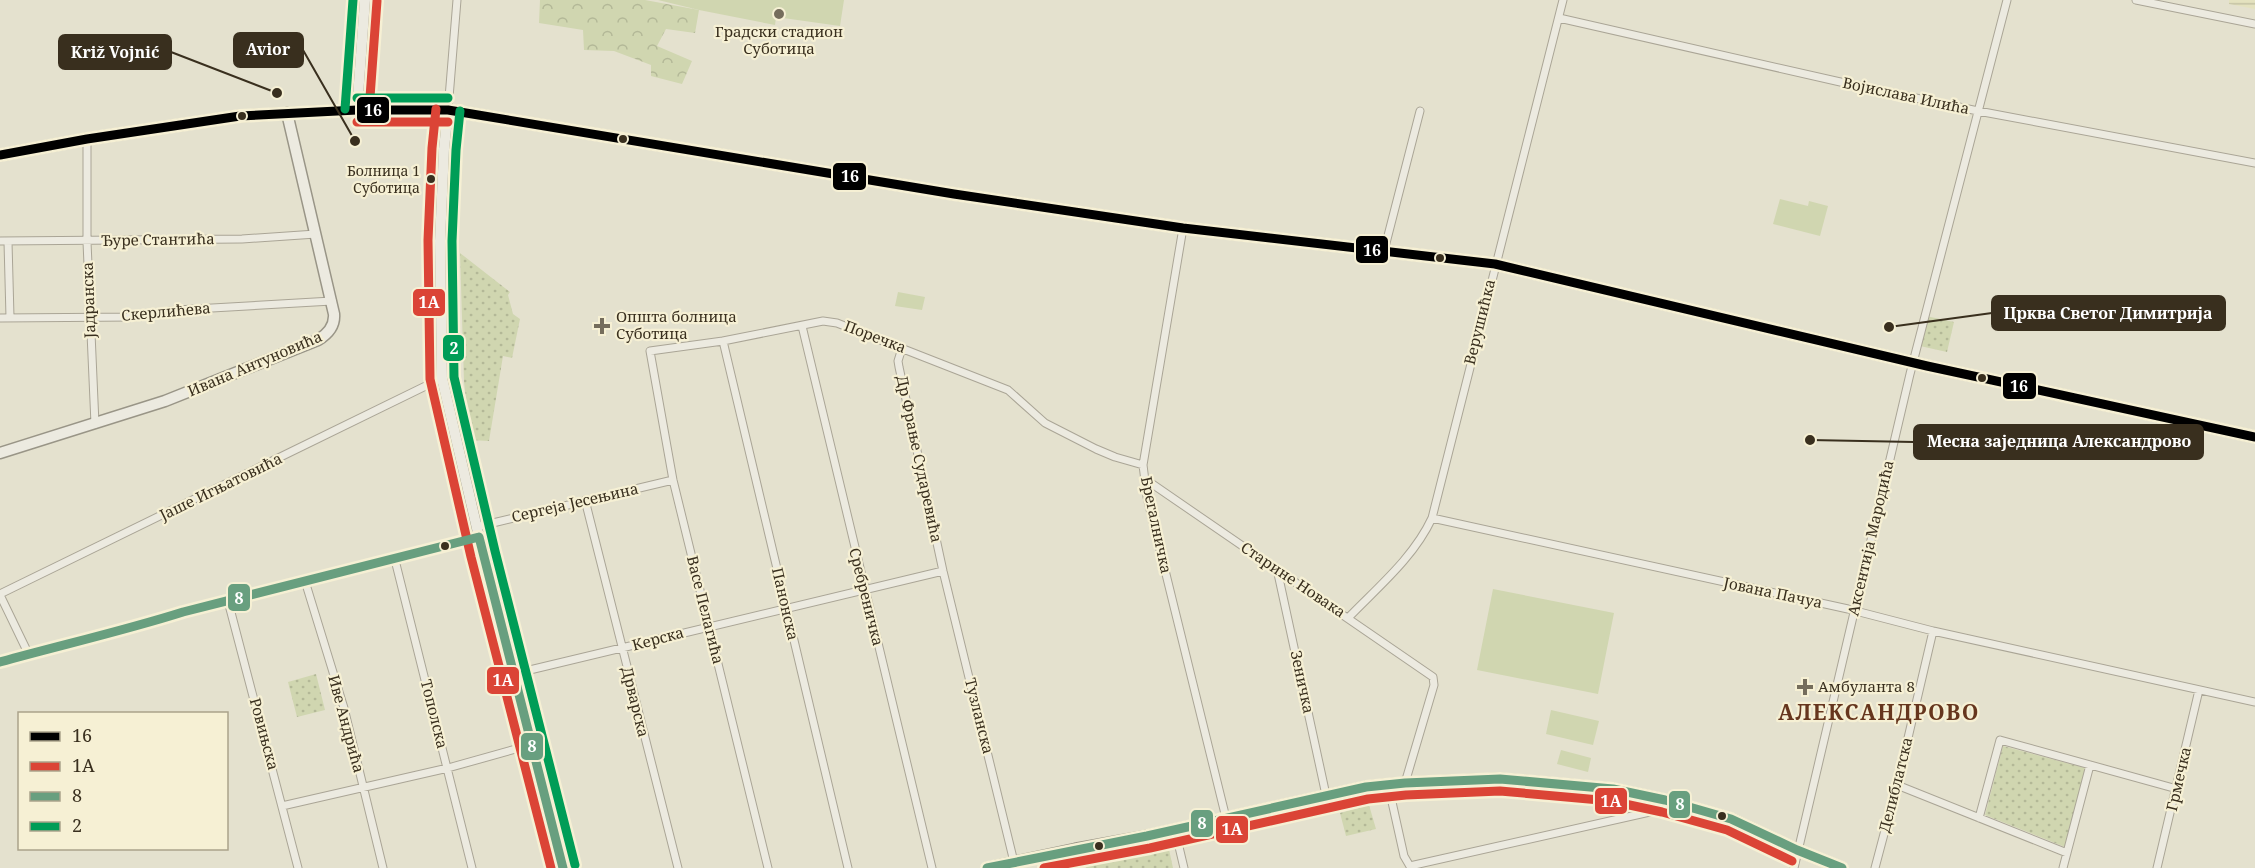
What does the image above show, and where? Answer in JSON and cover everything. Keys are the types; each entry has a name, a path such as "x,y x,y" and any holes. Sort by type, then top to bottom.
{"main road":[{"path":"357,110 364,0"},
{"path":"0,155 205,120 357,110 448,110 954,194 1183,228 1495,264 1912,363 2255,437"},
{"path":"448,110 440,241 442,378 530,746 563,868"},
{"name":"Ивана Антуновића","path":"0,453 165,401 318,340 328,333 334,322 332,301 287,113"},
{"path":"987,868 1062,851 1175,830 1326,795 1388,784 1500,779 1613,789 1665,800 1731,819 1842,868"}],"street":[{"path":"448,110 457,0"},
{"name":"Верушићка","path":"1349,617 1414,548 1432,518 1563,0"},
{"name":"Аксентија Мародића","path":"1794,868 1912,363 2007,0"},
{"path":"2136,0 2255,24"},
{"name":"Војислава Илића","path":"1559,18 1858,86 2255,163"},
{"path":"1384,251 1420,111"},
{"name":"Јадранска","path":"87,139 87,242 95,424"},
{"name":"Брегалничка","path":"1183,228 1143,465 1147,497 1226,818"},
{"name":"Ђуре Стантића","path":"4,242 242,239 316,234"},
{"path":"4,242 10,317"},
{"name":"Скерлићева","path":"0,318 133,317 177,310 332,301"},
{"name":"Поречка","path":"651,351 823,321 837,323 1008,390 1045,423 1115,457 1143,465"},
{"name":"Сребреничка","path":"802,326 932,868"},
{"name":"Панонска","path":"723,340 848,868"},
{"name":"Др Фрање Сударевића","path":"902,348 898,361 899,368 943,571"},
{"name":"Васе Пелагића","path":"651,351 673,480 768,868"},
{"name":"Јаше Игњатовића","path":"0,595 442,378"},
{"name":"Старине Новака","path":"1145,479 1431,675 1434,685 1405,783"},
{"name":"Сергеја Јесењина","path":"0,662 88,637 395,560 585,500 673,480"},
{"name":"Дрварска","path":"585,500 678,868"},
{"name":"Јована Пачуа","path":"1432,518 1854,610 1933,632 2255,702"},
{"name":"Тополска","path":"395,560 472,868"},
{"name":"Зеничка","path":"1277,569 1326,795"},
{"name":"Керска","path":"513,674 864,588 943,571"},
{"name":"Тузланска","path":"943,571 1014,862"},
{"name":"Иве Андрића","path":"305,581 344,708 383,868"},
{"path":"0,595 28,654"},
{"name":"Ровињска","path":"228,601 298,868"},
{"name":"Делиблатска","path":"1875,868 1933,632"},
{"name":"Грмечка","path":"2157,868 2199,690"},
{"path":"1979,818 2000,740 2177,789"},
{"path":"282,806 448,768 530,746"},
{"path":"2063,868 2090,765"},
{"path":"1388,784 1404,856 1410,867 1663,809 1665,800"},
{"path":"1897,785 2067,854"},
{"path":"1175,830 1184,868"}],"shaded area":[{"path":"2229,0 2255,0 2255,9 2229,4"}],"green space":[{"path":"540,0 645,0 699,10 695,33 666,29 657,46 692,61 682,84 651,76 651,65 614,51 584,50 583,30 539,23"},
{"name":"Градски стадион Суботица","path":"658,0 844,0 840,26 776,17 775,25"},
{"path":"1780,199 1808,206 1809,201 1828,206 1820,236 1773,224"},
{"path":"460,253 510,292 508,295 513,314 520,319 512,358 503,356 489,441 471,440 464,382"},
{"path":"898,292 925,297 922,310 895,306"},
{"path":"1926,316 1954,322 1947,352 1920,346"},
{"path":"1493,589 1614,613 1598,694 1477,670"},
{"path":"316,674 325,710 297,717 288,682"},
{"path":"1551,710 1599,721 1593,745 1546,734"},
{"path":"2003,746 2085,768 2065,847 1985,815"},
{"path":"1561,750 1591,758 1588,772 1557,764"},
{"path":"1369,805 1376,829 1346,836 1340,813"},
{"path":"1167,840 1173,868 1086,868 1084,859"}],"transit line":[{"name":"2","path":"345,109 353,0"},
{"name":"1A","path":"369,111 377,1"},
{"name":"2","path":"357,98 448,98"},
{"name":"1A","path":"436,109 428,240 430,379 471,557 551,868"},
{"name":"16","path":"0,155 87,139 240,116 357,110 448,110 954,194 1183,228 1495,264 1927,366 2255,437"},
{"name":"2","path":"460,111 452,241 454,377 495,551 575,865"},
{"name":"1A","path":"357,122 448,122"},
{"name":"8","path":"479,537 563,868"},
{"name":"8","path":"0,662 183,612 479,537"},
{"name":"8","path":"987,868 1147,836 1366,787 1500,779 1613,789 1665,800 1731,819 1842,868"},
{"name":"1A","path":"1044,868 1150,848 1368,799 1500,791 1611,801 1662,812 1727,830 1792,861"}],"place":[{"name":"Градски стадион Суботица","path":"779,14"},
{"name":"Križ Vojnić","path":"277,93"},
{"name":"Avior","path":"355,141"},
{"name":"Болница 1 Суботица","path":"431,179"},
{"name":"Општа болница Суботица","path":"602,326"},
{"name":"Црква Светог Димитрија","path":"1889,327"},
{"name":"Месна заједница Александрово","path":"1810,440"},
{"name":"Амбуланта 8","path":"1805,687"}],"district":[{"name":"АЛЕКСАНДРОВО","path":"1879,713"}]}
